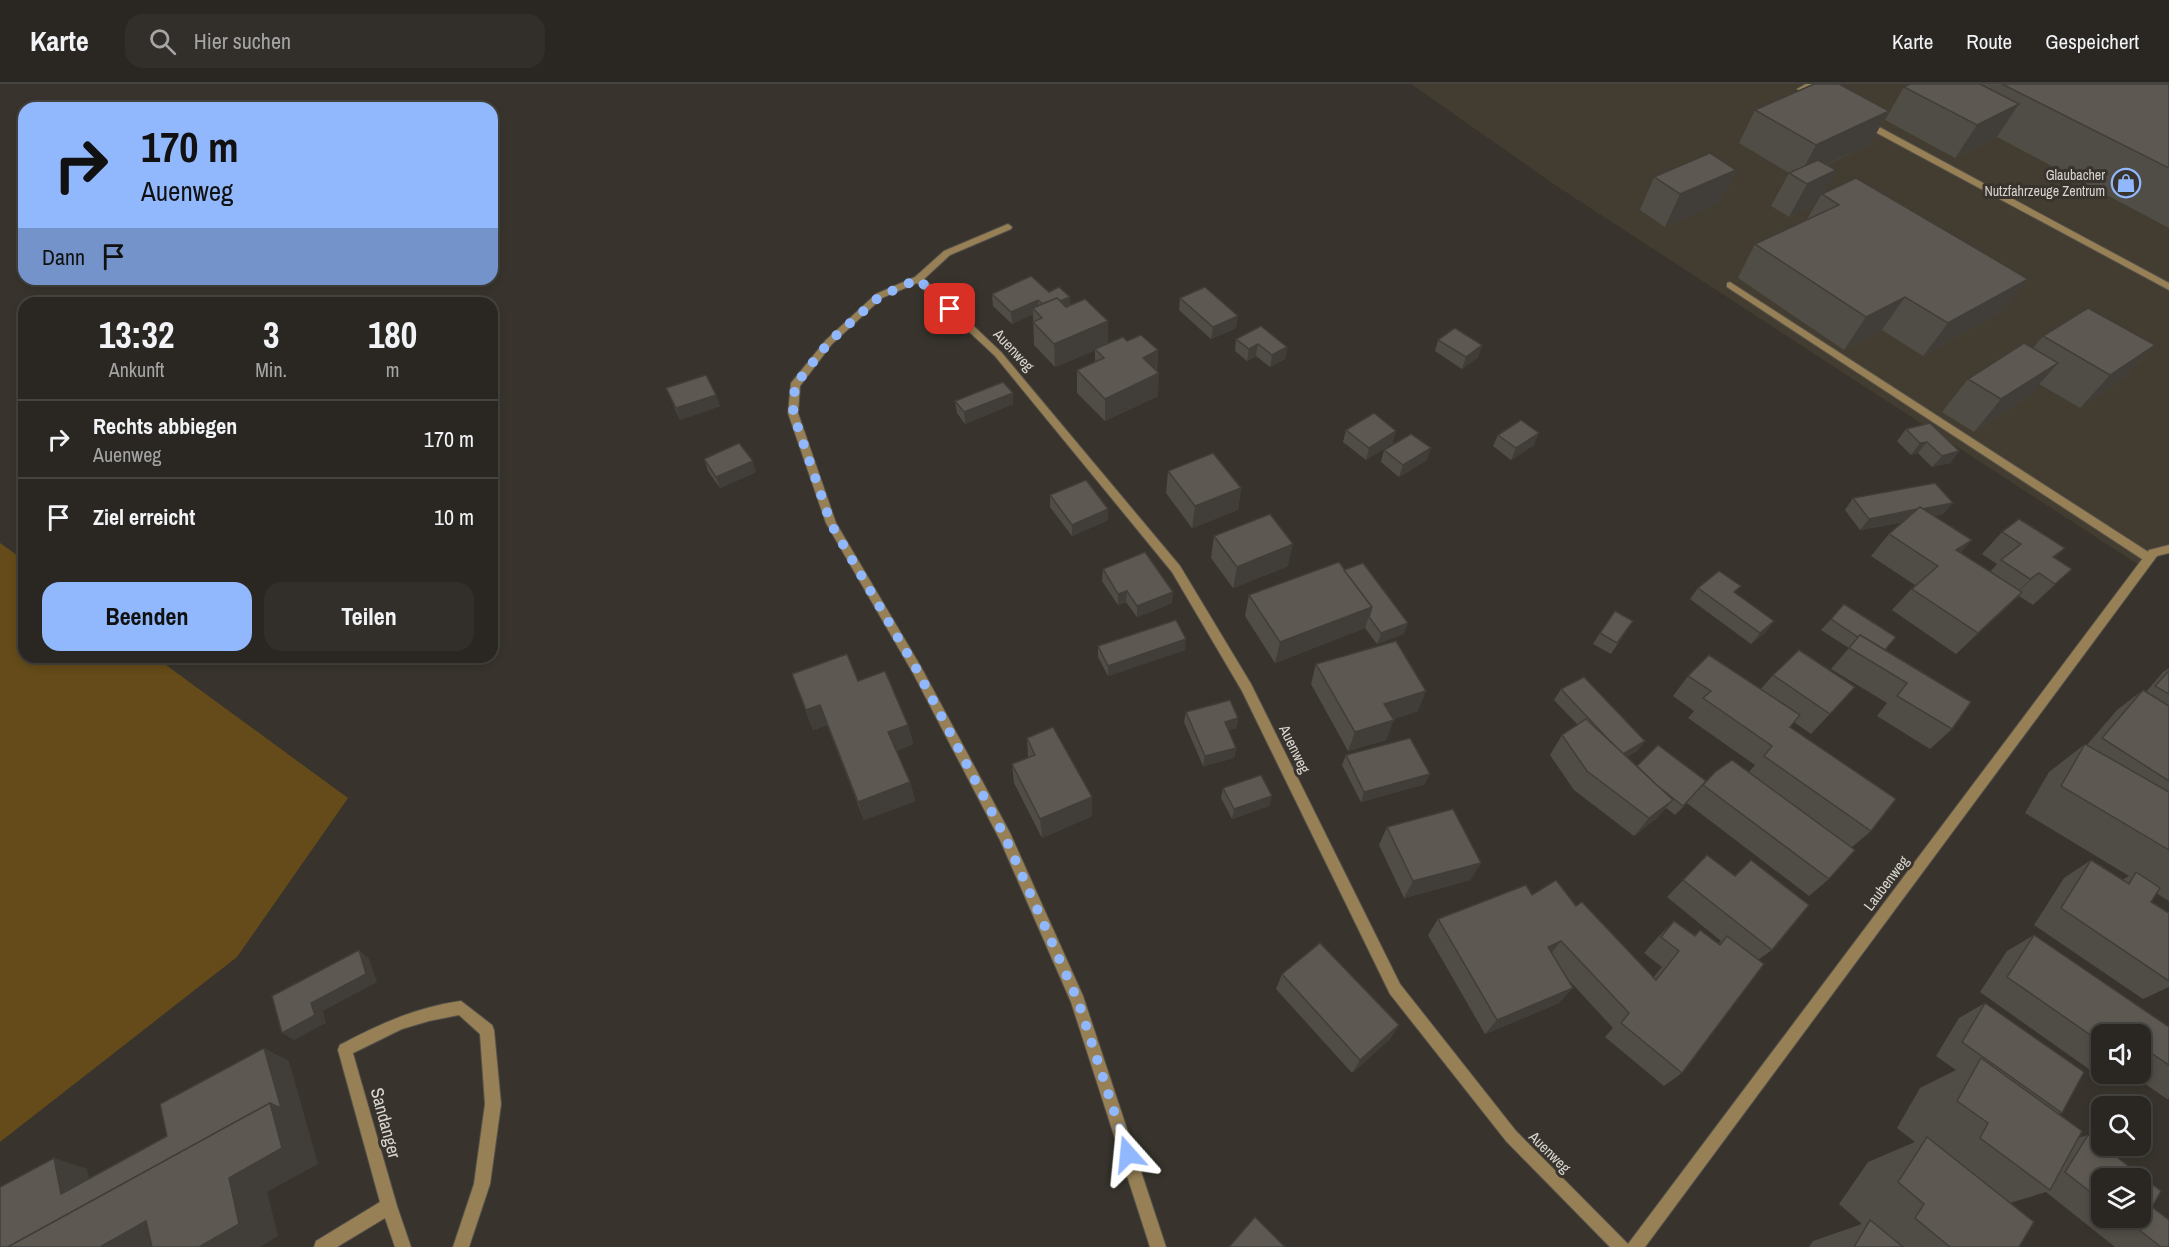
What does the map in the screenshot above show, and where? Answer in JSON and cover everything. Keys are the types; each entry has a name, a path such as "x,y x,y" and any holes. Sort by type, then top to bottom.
{"street":[{"path":"1792,84 1822,100"},
{"path":"1801,89 1813,84"},
{"path":"1854,117 2169,287"},
{"path":"1008,227 947,253 918,279 879,297 829,342 795,385 793,413 831,524 917,670 1005,837 1078,1001 1158,1247"},
{"name":"Auenweg","path":"918,279 998,354 1176,568 1247,688 1395,988 1511,1136 1621,1247"},
{"path":"1730,285 2149,558"},
{"name":"Laubenweg","path":"1635,1247 2149,558 2153,553 2169,549"},
{"name":"Sandanger","path":"403,1247 389,1206 345,1050 394,1024 431,1011 461,1008 487,1030 493,1104 482,1184 461,1247"},
{"path":"322,1247 389,1206"}],"shaded area":[{"path":"1411,84 2169,84 2169,549 2153,553 2142,567 1558,187"},
{"path":"0,543 18,556 18,663 163,663 348,798 237,957 0,1142"}],"building":[{"path":"1814,84 1839,84 1889,111 1816,145 1755,110"},
{"path":"1910,84 1980,84 2019,104 1977,125 1904,87"},
{"path":"2002,84 2169,84 2169,168"},
{"path":"1710,153 1736,170 1680,194 1654,177"},
{"path":"1818,160 1836,170 1807,184 1789,173"},
{"path":"1856,178 2028,279 1948,323 1905,297 1866,317 1755,244 1839,205 1822,194"},
{"path":"1031,276 1049,292 1059,287 1070,297 1060,301 1057,298 1043,304 1038,300 1011,312 992,294"},
{"path":"1205,287 1238,316 1213,327 1180,298"},
{"path":"1057,298 1066,307 1085,299 1108,321 1054,344 1033,322 1042,318 1033,308"},
{"path":"2088,308 2155,345 2110,375 2043,336"},
{"path":"1261,326 1287,347 1272,355 1258,344 1249,349 1236,339"},
{"path":"1455,328 1482,345 1466,357 1438,340"},
{"path":"1141,335 1158,350 1143,358 1159,373 1105,399 1077,370 1104,358 1095,349 1123,337 1127,341"},
{"path":"2024,343 2058,363 2001,399 1968,379"},
{"path":"706,375 716,395 676,408 666,388"},
{"path":"1003,382 1013,393 964,412 955,401"},
{"path":"1374,413 1396,431 1369,448 1346,430"},
{"path":"1521,420 1539,433 1516,448 1498,435"},
{"path":"1930,423 1959,451 1942,456 1927,442 1920,443 1906,429"},
{"path":"1411,434 1431,448 1403,465 1384,450"},
{"path":"739,443 753,461 716,477 704,459"},
{"path":"1213,453 1241,488 1195,506 1168,471"},
{"path":"1086,480 1108,509 1072,525 1050,495"},
{"path":"1935,483 1953,503 1922,509 1920,507 1869,519 1853,498"},
{"path":"1920,507 1972,540 1956,550 2022,592 1978,633 1912,589 1938,566 1889,534"},
{"path":"1270,514 1293,544 1237,567 1214,536"},
{"path":"2019,519 2065,548 2053,557 2072,569 2055,584 2039,573 2030,579 2001,560 2021,544 2002,532"},
{"path":"1145,552 1173,592 1137,606 1127,591 1118,594 1103,569"},
{"path":"1339,562 1372,607 1280,642 1249,595"},
{"path":"1363,563 1408,623 1381,633 1369,617 1372,607 1344,570"},
{"path":"1719,571 1741,586 1734,592 1774,621 1760,633 1698,588"},
{"path":"1844,604 1896,637 1885,650 1860,635 1858,637 1831,619"},
{"path":"1615,611 1633,621 1617,643 1600,633"},
{"path":"1176,620 1186,639 1108,666 1098,646"},
{"path":"1860,635 1971,702 1952,729 1897,696 1907,683 1849,648"},
{"path":"1396,641 1426,691 1384,704 1394,720 1355,732 1316,664"},
{"path":"1799,650 1855,687 1830,714 1773,675"},
{"path":"847,654 858,681 885,671 908,725 888,732 910,782 858,802 820,705 806,710 792,674"},
{"path":"1709,655 1800,715 1790,727 1896,799 1871,831 1764,756 1772,746 1703,698 1711,691 1688,676"},
{"path":"2169,671 2169,694 2155,686"},
{"path":"1584,677 1645,741 1623,754 1561,689"},
{"path":"2143,690 2169,706 2169,781 2102,738"},
{"path":"1230,700 1238,718 1225,722 1236,748 1205,756 1186,712"},
{"path":"1586,719 1673,800 1649,818 1587,771 1562,735"},
{"path":"1053,727 1092,797 1040,819 1012,764 1035,755 1027,738"},
{"path":"1410,738 1430,774 1364,792 1346,755"},
{"path":"2085,744 2169,792 2169,850 2061,786"},
{"path":"1658,745 1706,781 1683,806 1637,766"},
{"path":"1732,760 1855,850 1829,879 1703,785 1715,772"},
{"path":"1261,775 1272,796 1234,809 1223,788"},
{"path":"1453,809 1481,863 1413,881 1387,827"},
{"path":"1707,855 1735,876 1751,860 1809,905 1772,950 1683,880"},
{"path":"2091,860 2129,884 2136,872 2160,888 2151,902 2169,913 2169,981 2061,908"},
{"path":"1556,880 1576,906 1582,902 1656,980 1679,951 1661,937 1674,921 1695,936 1700,930 1720,945 1727,936 1764,964 1682,1073 1621,1023 1629,1013 1561,941 1548,947 1573,988 1497,1020 1438,919 1526,885 1532,895"},
{"path":"2034,935 2169,1027 2169,1065 2151,1053 2151,1024 2091,1024 2091,1035 2007,977"},
{"path":"1320,943 1399,1025 1360,1060 1282,974"},
{"path":"359,950 366,974 311,1003 315,1015 282,1033 272,996"},
{"path":"1985,1003 2084,1072 2062,1113 1962,1042"},
{"path":"264,1048 281,1108 270,1103 8,1247 0,1247 0,1187 54,1158 61,1194 167,1136 160,1104"},
{"path":"1981,1058 2082,1131 2050,1190 1980,1138 1988,1123 1957,1101"},
{"path":"270,1103 282,1148 229,1178 239,1224 199,1247 152,1247 146,1221 100,1247 8,1247"},
{"path":"2088,1135 2091,1137 2091,1156 2115,1156 2131,1168 2091,1168 2091,1192 2065,1172"},
{"path":"1927,1137 2034,1222 2019,1247 1950,1247 1915,1218 1924,1204 1898,1182"},
{"path":"2151,1183 2161,1191 2152,1207 2169,1220 2169,1247 2161,1247 2137,1228 2151,1228"},
{"path":"1255,1217 1285,1247 1229,1247"},
{"path":"1870,1220 1903,1247 1854,1247"}],"place":[{"name":"Glaubacher Nutzfahrzeuge Zentrum","path":"2126,183"}],"route":[{"path":"950,309 918,279 879,297 829,342 795,385 793,413 831,524 917,670 1005,837 1078,1001 1128,1154"}]}
